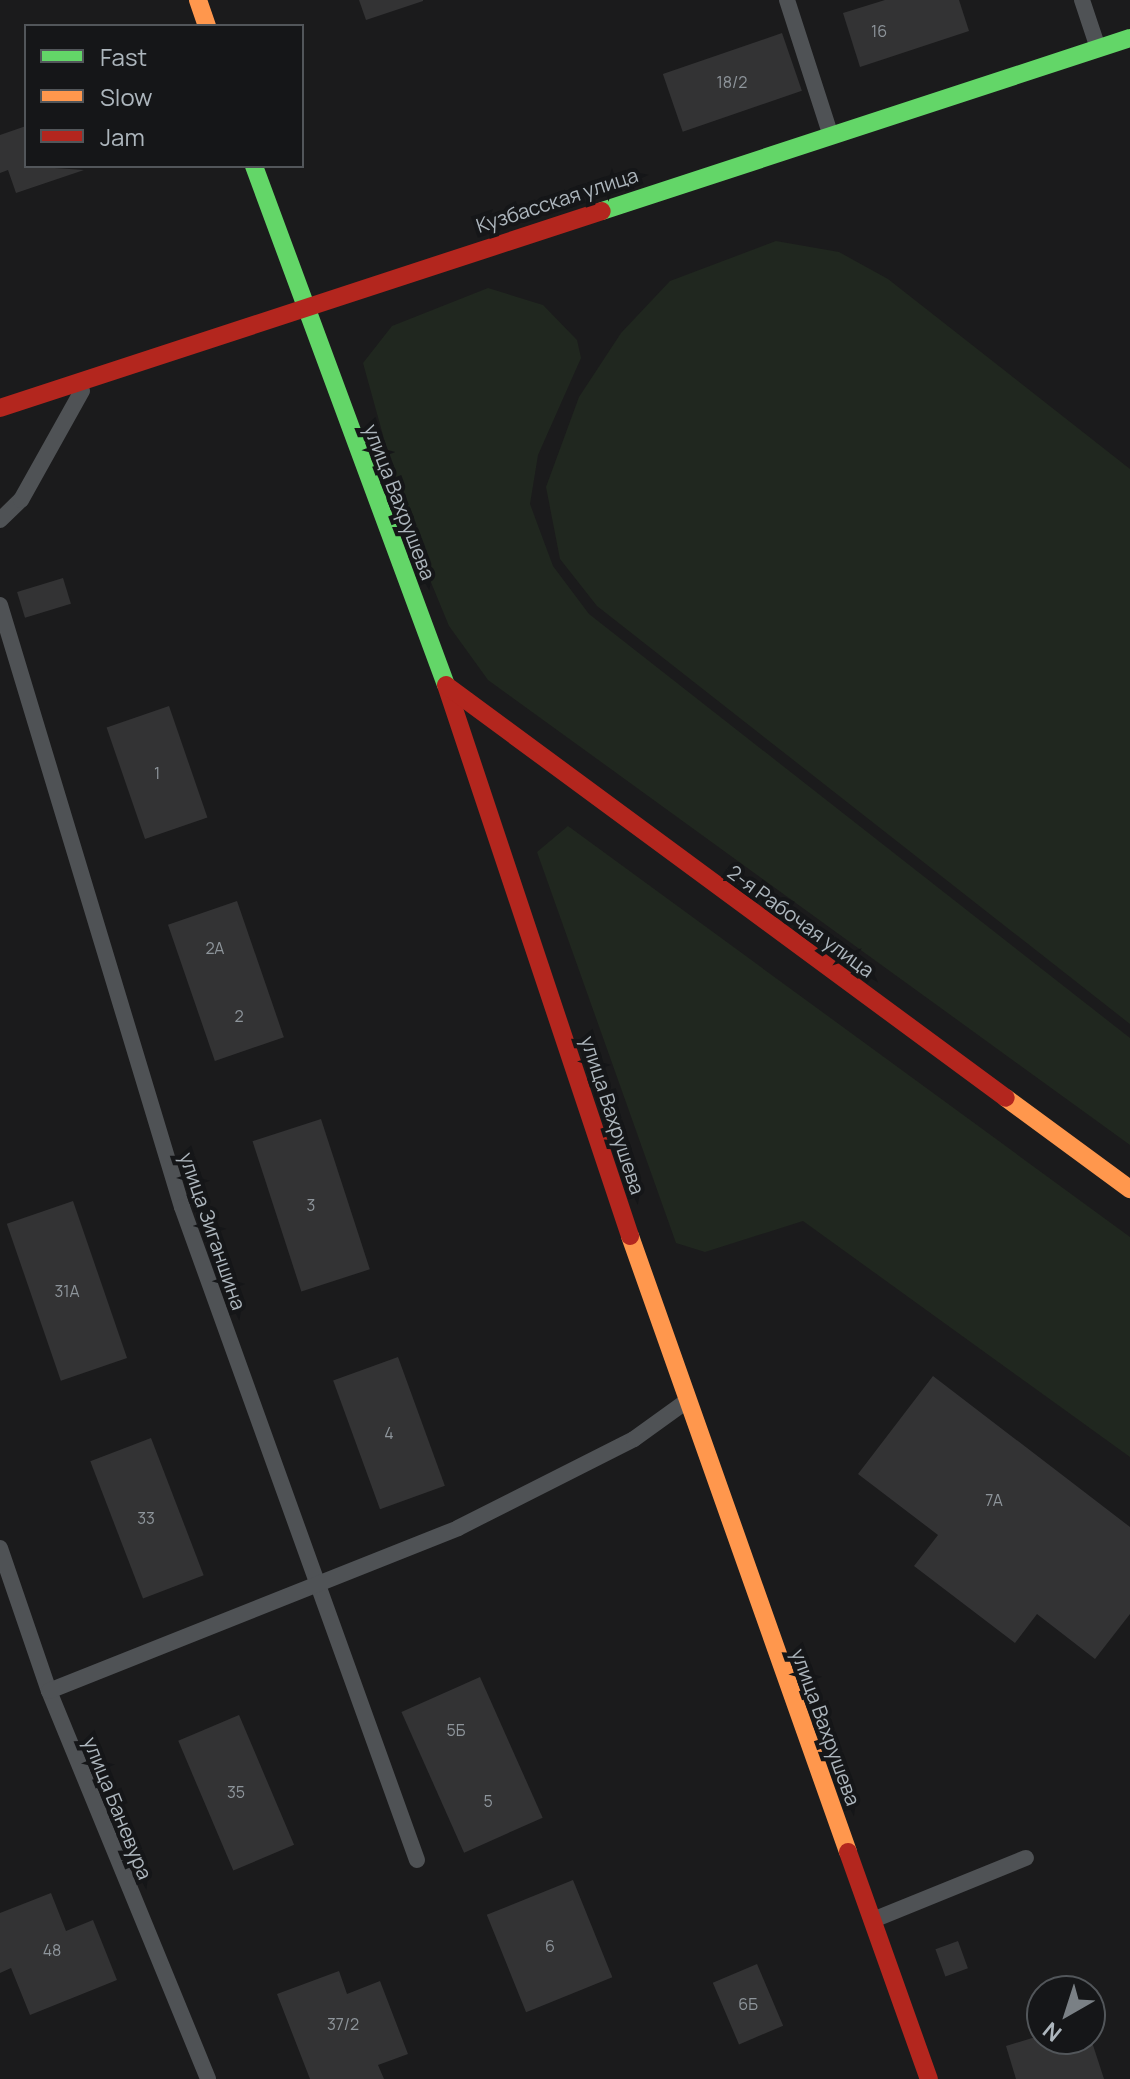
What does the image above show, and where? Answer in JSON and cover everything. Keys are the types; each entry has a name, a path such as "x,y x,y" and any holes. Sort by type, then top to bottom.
{"main road":[{"path":"198,0 206,24"},
{"name":"Кузбасская улица","path":"0,408 88,382 301,307 830,133 1130,38"},
{"name":"улица Вахрушева","path":"255,168 301,307 447,686 686,1402 929,2079"},
{"name":"2-я Рабочая улица","path":"447,686 1130,1189"}],"lane":[{"path":"787,0 830,133"},
{"path":"1082,0 1098,48"},
{"path":"0,520 21,500 48,441 88,382"},
{"name":"улица Зиганшина","path":"0,605 182,1207 313,1580 417,1860"},
{"path":"49,1691 313,1580 458,1528 634,1439 686,1402"},
{"name":"улица Баневура","path":"0,1548 49,1691 208,2079"},
{"path":"872,1920 1026,1858"}],"shaded area":[{"path":"776,241 839,252 888,279 1130,469 1130,1024 597,606 560,559 546,487 579,397 621,333 670,281"},
{"path":"488,288 543,305 577,340 581,358 538,455 530,504 553,566 589,614 1130,1038 1130,1145 488,680 449,626 409,529 363,363 392,326"},
{"path":"568,826 1130,1237 1130,1457 803,1221 705,1252 676,1243 537,852"}],"building":[{"path":"359,0 423,0 423,1 366,20"},
{"path":"885,0 959,0 969,31 860,67 843,13"},
{"path":"782,33 802,91 683,132 663,74"},
{"path":"24,127 24,168 84,170 16,193 8,170 0,173 0,135"},
{"path":"63,578 71,604 25,618 17,592"},
{"path":"169,706 207,818 145,839 107,727"},
{"path":"237,901 284,1037 215,1061 168,925"},
{"path":"321,1119 370,1269 301,1292 253,1141"},
{"path":"73,1201 127,1358 61,1381 7,1224"},
{"path":"398,1357 445,1486 380,1509 333,1381"},
{"path":"933,1376 1130,1527 1130,1614 1095,1659 1037,1614 1015,1643 914,1566 938,1535 858,1474"},
{"path":"151,1438 204,1575 143,1599 90,1461"},
{"path":"480,1677 543,1818 464,1853 401,1712"},
{"path":"239,1715 294,1845 233,1871 178,1741"},
{"path":"573,1880 612,1977 526,2012 487,1915"},
{"path":"51,1893 66,1931 93,1920 117,1980 30,2015 11,1968 0,1973 0,1913"},
{"path":"958,1941 968,1968 945,1976 935,1949"},
{"path":"757,1964 783,2026 739,2044 713,1983"},
{"path":"339,1971 347,1994 380,1981 408,2054 378,2065 384,2079 310,2079 277,1994"},
{"path":"1026,2040 1026,2055 1096,2055 1104,2079 1016,2079 1006,2046"}],"traffic: fast":[{"path":"602,211 1130,38"},
{"path":"255,168 446,685"}],"traffic: slow":[{"path":"198,0 206,24"},
{"path":"1006,1098 1130,1189"},
{"path":"630,1236 848,1852"}],"traffic: jam":[{"path":"0,408 602,211"},
{"path":"446,685 630,1236"},
{"path":"447,686 1006,1098"},
{"path":"848,1852 929,2079"}]}
